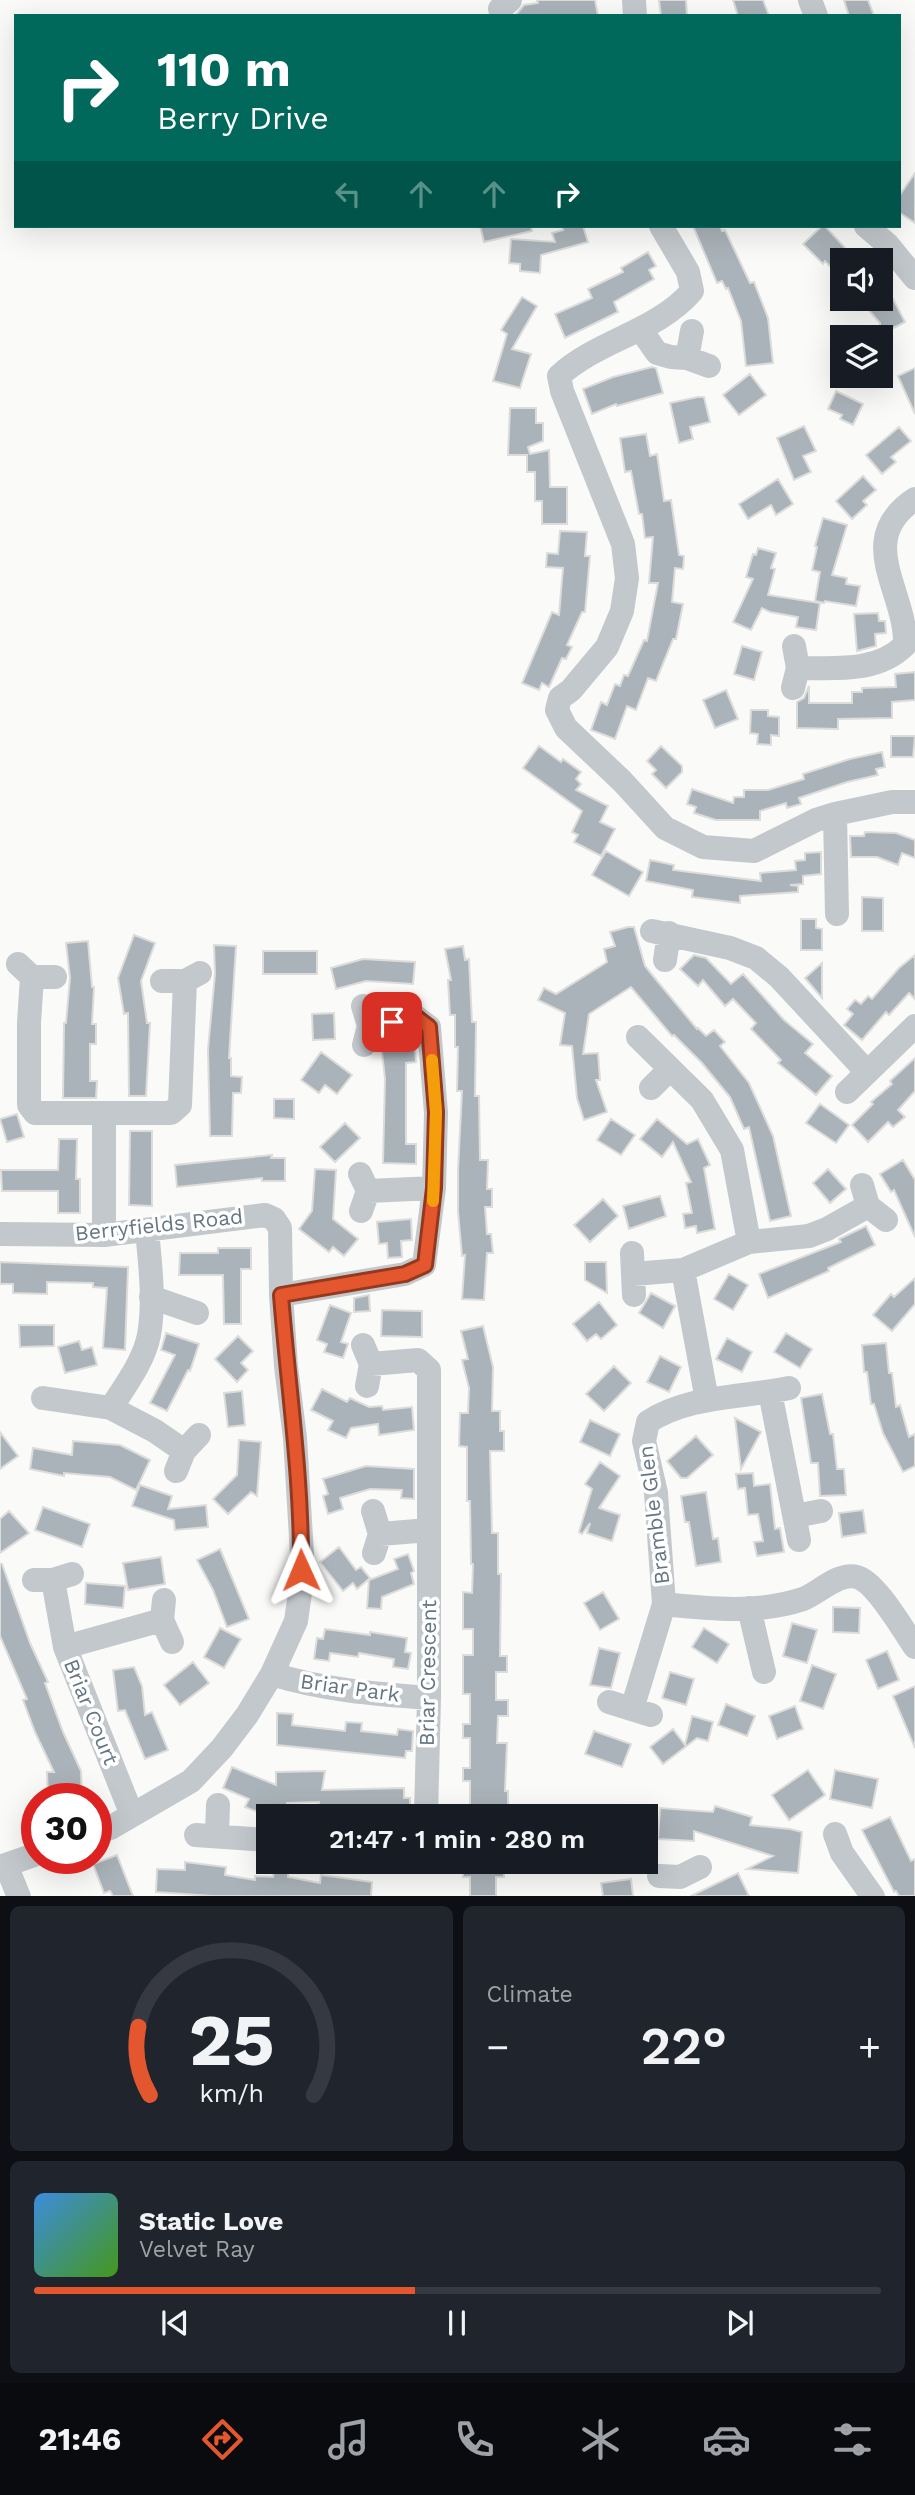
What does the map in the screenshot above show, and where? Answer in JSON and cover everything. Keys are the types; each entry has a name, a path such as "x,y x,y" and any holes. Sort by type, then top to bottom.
{"street":[{"path":"662,228 688,272 692,291 682,303 641,330 572,364 559,376 562,391 623,544 627,578 622,611 607,647 571,690 560,698 557,710 566,729 622,781 665,828 703,847 754,851 816,820 835,814 891,802 915,802"},
{"path":"868,228 887,244 915,278"},
{"path":"641,330 657,353 698,362 692,331"},
{"path":"795,667 834,668 876,664 895,655 905,645 906,630 886,569 884,542 892,519 900,509 915,499"},
{"path":"835,814 837,914"},
{"path":"665,960 660,932 730,948 756,958 779,977 867,1072"},
{"path":"35,973 29,1023 29,1104 35,1113 171,1113 180,1105 182,979"},
{"path":"112,1827 191,1781 222,1748 247,1715 272,1674 296,1621 302,1554 295,1438 281,1295 405,1274 425,1265 434,1188 436,1112 429,1027 416,1017 365,1026"},
{"path":"847,1092 915,1026"},
{"path":"638,1037 702,1100 732,1150 749,1242"},
{"path":"651,1088 670,1069"},
{"path":"103,1234 104,1114"},
{"path":"363,1192 434,1188"},
{"path":"633,1274 683,1270 749,1242 809,1236 872,1204"},
{"name":"Berryfields Road","path":"0,1234 103,1234 265,1214 274,1219 280,1228 281,1295"},
{"path":"111,1408 137,1367 149,1336 151,1297 147,1230"},
{"path":"683,1270 707,1400"},
{"path":"151,1297 197,1313"},
{"name":"Briar Crescent","path":"367,1365 418,1360 429,1370 426,1804"},
{"name":"Bramble Glen","path":"631,1709 664,1604 656,1493 644,1441 648,1422 665,1410 707,1400 779,1390 797,1528 821,1511"},
{"path":"40,1397 111,1408 155,1431 186,1453"},
{"path":"376,1533 429,1530"},
{"path":"664,1604 710,1609 772,1606 805,1598 835,1582 857,1577 871,1586 915,1647"},
{"name":"Briar Court","path":"53,1578 65,1647 132,1815"},
{"path":"749,1608 766,1676"},
{"name":"Briar Court","path":"65,1647 166,1621"},
{"name":"Briar Park","path":"272,1674 306,1685 357,1693 429,1698"},
{"path":"218,1805 206,1835 256,1839"},
{"path":"833,1851 873,1896"},
{"path":"19,1896 3,1866 21,1860"}],"building":[{"path":"537,0 595,0 598,14 517,14 524,5 538,3"},
{"path":"659,0 686,0 687,14 661,14"},
{"path":"733,0 763,0 768,14 737,14"},
{"path":"844,0 868,0 873,14 848,14"},
{"path":"915,173 915,223 901,214 901,194"},
{"path":"480,228 531,228 532,231 484,242"},
{"path":"584,228 588,242 541,255 540,273 520,271 520,264 509,263 511,239 555,242 552,233"},
{"path":"694,228 725,230 750,283 754,282 768,318 773,363 746,366 741,321 728,288 726,289 722,281 717,283"},
{"path":"820,228 827,228 845,248 830,248 830,266 825,261 823,264 803,244"},
{"path":"648,252 656,266 649,270 654,279 614,302 618,312 565,338 555,314 592,298 588,289 623,272 621,268"},
{"path":"522,297 537,306 512,349 531,354 520,388 493,381 507,334 501,330"},
{"path":"893,299 905,322 893,328 893,325 880,323 870,311 893,311"},
{"path":"656,368 663,393 617,406 616,404 592,414 583,389 613,377"},
{"path":"915,368 915,414 898,376"},
{"path":"750,374 766,395 739,415 723,395"},
{"path":"836,391 863,404 853,425 840,419 842,415 828,409"},
{"path":"704,397 710,422 690,427 693,439 679,443 670,403"},
{"path":"510,408 536,408 536,423 543,423 543,441 528,447 530,454 549,450 550,487 567,487 567,524 542,524 542,501 535,501 535,472 527,472 527,455 508,455"},
{"path":"804,426 816,451 803,456 811,472 794,480 777,438"},
{"path":"899,427 911,441 891,457 896,462 882,474 866,455"},
{"path":"646,434 650,456 657,454 664,501 671,500 679,555 684,556 683,569 675,568 672,602 683,604 676,639 673,639 656,681 648,678 636,710 627,706 615,739 591,730 601,702 607,705 615,684 620,686 624,675 628,676 644,640 647,641 658,583 649,583 653,537 645,538 631,471 625,472 620,438"},
{"path":"863,476 876,490 863,501 867,505 852,519 836,501"},
{"path":"778,479 793,504 776,515 771,505 748,519 739,504"},
{"path":"823,518 847,525 832,575 847,578 846,584 860,586 856,606 815,601 820,572 812,570"},
{"path":"560,531 587,532 585,556 590,556 585,612 582,612 567,645 572,647 566,659 562,658 549,687 542,683 539,690 522,683 552,612 559,615 563,568 546,567 547,553 558,554"},
{"path":"758,548 776,553 771,568 775,569 768,595 820,603 816,630 796,627 798,617 762,608 751,630 733,622 753,579 746,577 753,554 756,555"},
{"path":"878,613 879,621 885,621 886,633 875,634 876,646 857,651 854,614"},
{"path":"742,646 762,652 754,680 734,674"},
{"path":"915,672 915,700 892,702 892,718 838,719 838,729 797,728 797,702 804,698 809,686 809,703 852,703 852,692 862,692 862,688 896,687 895,674"},
{"path":"726,690 738,719 715,728 703,700"},
{"path":"751,710 768,710 768,716 779,717 779,736 771,735 771,745 757,744 758,734 750,733"},
{"path":"891,736 915,736 913,757 891,757"},
{"path":"539,746 581,772 576,779 581,784 576,790 608,806 600,822 615,829 601,856 574,842 578,835 572,832 582,811 523,768"},
{"path":"661,746 682,766 682,772 666,788 652,774 656,770 647,761"},
{"path":"882,752 885,767 876,769 878,775 799,798 801,804 787,808 786,803 760,811 760,820 716,820 694,813 696,807 687,804 692,789 733,803 734,797 744,797 744,790 768,790 804,779 803,774"},
{"path":"865,832 896,833 915,840 915,858 902,853 898,865 877,857 851,857 850,836 864,836"},
{"path":"606,851 643,872 629,896 592,875"},
{"path":"821,852 821,874 803,876 803,884 790,885 798,886 798,892 740,896 740,903 692,897 693,890 646,881 650,860 674,865 673,870 761,881 760,873 796,870 795,861 805,860 805,853"},
{"path":"862,897 883,898 883,931 862,931"},
{"path":"801,919 816,919 816,928 822,929 822,950 801,950"},
{"path":"634,927 645,966 697,1029 706,1036 714,1030 725,1042 720,1046 749,1083 773,1136 791,1216 770,1221 749,1127 744,1129 730,1097 702,1063 672,1036 631,987 589,1014 583,1054 598,1053 600,1080 596,1080 607,1112 584,1120 577,1098 572,1046 560,1045 565,1013 538,1000 544,988 556,994 607,962 604,949 615,946 610,932"},
{"path":"134,935 155,943 141,981 147,1023 150,1023 146,1096 129,1096 128,1013 124,1014 118,978"},
{"path":"88,941 94,987 92,1024 96,1024 96,1044 90,1044 90,1081 97,1081 96,1098 63,1098 64,1023 70,978 66,943"},
{"path":"214,945 236,946 229,1058 231,1076 242,1077 241,1093 233,1093 232,1136 210,1136 208,1049 215,974"},
{"path":"463,946 465,960 469,959 472,1022 476,1022 475,1096 479,1096 480,1160 488,1160 487,1189 492,1189 492,1207 485,1207 487,1234 491,1234 493,1253 487,1253 484,1300 462,1299 465,1255 462,1256 458,1211 458,1170 462,1091 457,1091 458,1047 455,1047 455,1015 450,1015 448,980 451,980 445,949"},
{"path":"263,951 317,951 317,974 263,974"},
{"path":"694,955 706,958 731,984 743,974 784,1020 813,1044 805,1053 832,1076 816,1095 778,1063 781,1060 751,1029 756,1023 733,999 725,1006 703,980 698,986 680,969"},
{"path":"915,955 915,999 909,993 889,1015 886,1012 862,1040 844,1025 853,1014 847,1009 855,1000 861,1004 868,996 872,999 899,968"},
{"path":"363,959 415,962 413,984 366,981 336,989 331,968"},
{"path":"822,963 822,998 805,978"},
{"path":"334,1013 335,1039 313,1040 312,1014"},
{"path":"414,1041 416,1062 406,1063 406,1144 416,1144 416,1164 383,1163 385,1079 381,1044"},
{"path":"321,1052 352,1075 337,1094 325,1085 319,1093 301,1080"},
{"path":"915,1058 915,1091 898,1110 905,1117 893,1127 888,1122 868,1142 852,1125 873,1104 871,1102 892,1084 890,1081"},
{"path":"274,1099 294,1099 294,1119 274,1118"},
{"path":"820,1104 849,1125 836,1143 806,1123"},
{"path":"17,1114 24,1137 7,1142 0,1119"},
{"path":"611,1119 635,1135 621,1155 597,1140"},
{"path":"657,1119 687,1144 698,1139 710,1165 704,1168 715,1229 697,1233 696,1226 685,1228 683,1214 692,1213 686,1183 691,1182 673,1142 662,1157 640,1139"},
{"path":"345,1123 360,1138 335,1162 320,1147"},
{"path":"130,1131 152,1131 152,1206 129,1205"},
{"path":"59,1139 77,1139 76,1179 80,1179 80,1213 58,1213 58,1191 2,1191 1,1170 58,1170"},
{"path":"272,1155 271,1158 285,1158 285,1181 262,1181 262,1178 177,1187 175,1165"},
{"path":"903,1160 915,1180 915,1237 894,1190 891,1192 880,1174"},
{"path":"315,1169 336,1170 333,1219 358,1239 344,1256 333,1247 329,1252 299,1229 312,1211"},
{"path":"828,1169 846,1189 830,1203 813,1183"},
{"path":"660,1196 666,1216 629,1229 623,1206"},
{"path":"603,1199 618,1216 590,1242 574,1225"},
{"path":"411,1219 412,1240 401,1241 402,1257 388,1258 387,1243 379,1244 377,1222"},
{"path":"866,1226 875,1245 828,1268 829,1271 768,1298 759,1274 841,1242 839,1239"},
{"path":"218,1248 251,1248 251,1269 241,1269 241,1324 224,1324 223,1275 179,1275 180,1253 218,1253"},
{"path":"0,1262 128,1267 125,1350 103,1348 107,1288 93,1287 93,1283 47,1282 47,1294 13,1293 13,1284 0,1284"},
{"path":"585,1262 606,1262 607,1293 585,1280"},
{"path":"729,1274 748,1285 733,1310 714,1299"},
{"path":"915,1278 915,1304 892,1331 873,1315 891,1294 894,1297"},
{"path":"651,1293 675,1306 663,1328 639,1313"},
{"path":"369,1295 370,1311 354,1312 354,1298"},
{"path":"599,1302 617,1325 601,1339 596,1334 587,1341 573,1324"},
{"path":"330,1305 351,1313 341,1342 348,1344 343,1358 324,1352 327,1344 317,1340"},
{"path":"382,1310 422,1311 422,1337 381,1336"},
{"path":"19,1325 54,1325 54,1346 20,1347"},
{"path":"483,1326 493,1367 492,1411 500,1411 500,1431 504,1431 504,1451 490,1451 492,1533 498,1533 498,1574 501,1574 500,1656 507,1656 507,1672 496,1672 496,1700 508,1700 508,1716 498,1716 497,1743 507,1743 505,1791 508,1791 508,1804 470,1804 470,1781 463,1781 463,1768 470,1768 470,1738 463,1738 463,1724 470,1724 470,1694 463,1694 463,1655 473,1655 473,1629 463,1629 463,1592 472,1593 473,1564 470,1501 467,1501 467,1447 459,1446 460,1413 468,1413 469,1388 462,1360 468,1359 461,1331"},
{"path":"166,1333 199,1344 190,1371 188,1370 167,1411 150,1403 175,1355 161,1350"},
{"path":"786,1333 812,1349 800,1368 774,1352"},
{"path":"238,1336 253,1351 241,1363 248,1370 237,1382 215,1359"},
{"path":"727,1338 752,1352 742,1372 716,1359"},
{"path":"79,1341 82,1350 92,1347 97,1365 65,1373 58,1347"},
{"path":"886,1343 896,1407 900,1405 909,1437 915,1434 915,1466 903,1472 883,1433 874,1404 871,1404 867,1372 864,1372 862,1345"},
{"path":"660,1356 681,1367 669,1392 647,1382"},
{"path":"614,1366 631,1383 604,1411 586,1394"},
{"path":"322,1389 347,1402 350,1398 369,1407 382,1406 383,1410 412,1407 414,1430 379,1435 378,1424 351,1428 346,1438 328,1430 333,1421 311,1410"},
{"path":"242,1391 245,1425 228,1427 224,1393"},
{"path":"822,1394 830,1434 833,1434 837,1469 844,1469 846,1495 820,1496 818,1463 811,1463 801,1398"},
{"path":"735,1418 761,1432 741,1469"},
{"path":"590,1420 620,1434 610,1456 580,1442"},
{"path":"0,1432 18,1456 0,1469"},
{"path":"696,1436 713,1455 687,1478 681,1478 667,1461"},
{"path":"239,1440 261,1442 257,1496 251,1492 228,1514 213,1499 237,1475"},
{"path":"73,1441 120,1445 150,1460 136,1490 110,1477 64,1473 64,1476 30,1469 33,1448 72,1455"},
{"path":"600,1462 620,1476 599,1508 620,1515 612,1541 587,1533 590,1523 582,1534 579,1532 592,1489 585,1484"},
{"path":"366,1466 414,1469 414,1499 401,1498 402,1490 370,1489 340,1498 343,1509 328,1514 323,1496 328,1494 323,1479"},
{"path":"753,1473 754,1486 770,1484 775,1529 780,1528 784,1552 757,1556 754,1542 763,1541 758,1514 748,1515 745,1488 738,1489 736,1474"},
{"path":"140,1485 172,1496 168,1509 206,1505 208,1527 175,1530 174,1520 132,1506"},
{"path":"706,1492 713,1539 718,1538 721,1562 696,1566 689,1522 685,1522 681,1496"},
{"path":"43,1507 90,1524 82,1547 35,1530"},
{"path":"863,1510 866,1533 842,1537 839,1513"},
{"path":"9,1511 29,1533 0,1553 0,1519"},
{"path":"339,1547 356,1570 361,1567 370,1578 357,1589 353,1583 343,1591 320,1562"},
{"path":"220,1549 249,1619 227,1627 213,1590 197,1560"},
{"path":"408,1554 414,1571 411,1573 414,1584 382,1597 381,1609 367,1608 369,1580 398,1569 394,1559"},
{"path":"161,1557 165,1584 128,1590 123,1563"},
{"path":"2,1564 30,1643 48,1682 45,1683 63,1732 81,1771 81,1783 47,1783 47,1772 54,1772 35,1732 23,1700 27,1699 0,1636"},
{"path":"86,1583 125,1586 123,1608 85,1604"},
{"path":"603,1592 619,1619 600,1630 584,1603"},
{"path":"833,1607 860,1608 859,1633 833,1632"},
{"path":"792,1623 817,1630 807,1663 783,1656"},
{"path":"220,1628 241,1639 224,1668 204,1657"},
{"path":"704,1628 729,1644 717,1663 692,1647"},
{"path":"325,1629 407,1638 405,1652 411,1653 408,1669 393,1667 394,1659 359,1653 358,1657 330,1653 329,1661 314,1659 317,1638 323,1639"},
{"path":"599,1648 620,1653 611,1688 590,1685"},
{"path":"887,1651 899,1680 878,1689 866,1660"},
{"path":"193,1662 209,1683 180,1705 164,1685"},
{"path":"812,1665 836,1674 823,1709 800,1701"},
{"path":"134,1667 142,1686 145,1715 152,1712 168,1750 145,1759 125,1710 118,1711 113,1670"},
{"path":"670,1672 694,1679 686,1705 662,1698"},
{"path":"915,1686 915,1748 893,1696"},
{"path":"726,1704 755,1716 747,1736 718,1725"},
{"path":"795,1706 803,1729 777,1739 769,1716"},
{"path":"277,1713 293,1714 292,1725 345,1731 346,1722 362,1723 361,1731 397,1735 398,1729 413,1731 412,1751 406,1751 405,1758 277,1745"},
{"path":"692,1716 713,1722 708,1741 697,1738 663,1764 650,1747 673,1729 685,1745"},
{"path":"594,1731 631,1744 622,1767 585,1754"},
{"path":"232,1767 276,1785 276,1772 325,1771 322,1790 404,1788 404,1798 410,1798 410,1804 256,1804 256,1811 245,1807 249,1799 223,1788"},
{"path":"808,1770 825,1795 789,1820 772,1795"},
{"path":"835,1770 878,1779 872,1808 830,1799"},
{"path":"715,1806 752,1817 750,1825 802,1832 798,1873 747,1869 773,1856 694,1831 694,1841 658,1839 660,1808 713,1812"},
{"path":"890,1817 911,1861 915,1859 915,1896 899,1896 894,1892 862,1830"},
{"path":"117,1855 133,1896 113,1896 110,1891 104,1893 97,1874 112,1874 112,1857"},
{"path":"185,1862 226,1867 225,1875 255,1880 255,1876 288,1874 288,1877 320,1883 321,1875 372,1882 371,1896 212,1896 156,1892 157,1869 185,1870"},
{"path":"738,1873 749,1896 691,1896"},
{"path":"463,1874 504,1874 504,1877 496,1877 496,1896 470,1896 470,1877 463,1877"},
{"path":"631,1879 633,1896 603,1896 601,1883"}],"slow traffic":[{"path":"432,1060 436,1112 433,1201"}],"route":[{"path":"301,1570 295,1438 281,1295 405,1274 425,1265 434,1188 436,1112 429,1027 416,1017 392,1022"}]}
